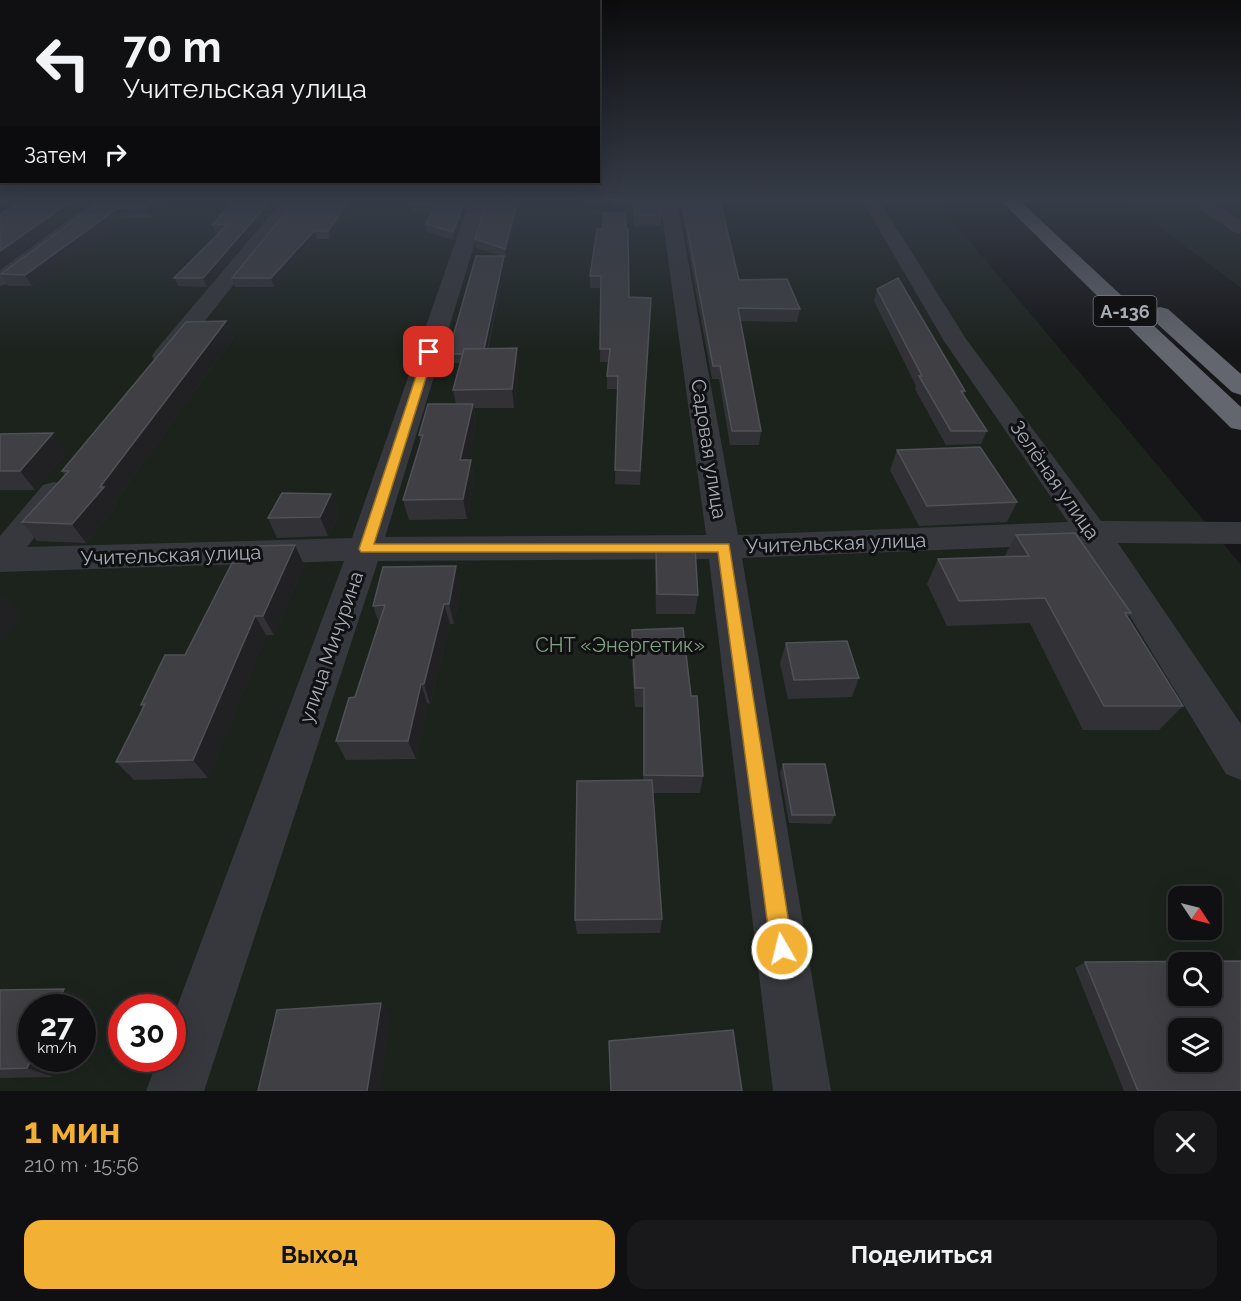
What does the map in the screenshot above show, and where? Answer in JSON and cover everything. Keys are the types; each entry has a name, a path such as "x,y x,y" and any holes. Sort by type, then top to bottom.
{"highway":[{"name":"А-136","path":"1062,251 1241,422"},
{"name":"А-136","path":"1089,251 1128,286"},
{"name":"А-136","path":"1146,301 1241,387"}],"street":[{"path":"0,280 39,251"},
{"path":"150,374 250,251"},
{"name":"улица Мичурина","path":"175,1091 365,549 462,251"},
{"name":"Садовая улица","path":"676,251 724,547 802,1091"},
{"name":"Зелёная улица","path":"901,251 956,341 1092,532 1241,759"},
{"path":"0,559 67,476"},
{"name":"Учительская улица","path":"0,559 365,549 724,547 1092,532 1241,533"}],"green space":[{"name":"СНТ «Энергетик»","path":"0,251 978,251 1241,565 1241,1091 0,1091"},
{"path":"1191,251 1241,251 1241,288"}],"building":[{"path":"33,251 58,251 25,275 1,274"},
{"path":"201,251 227,251 203,278 174,278"},
{"path":"254,251 296,251 271,278 232,278"},
{"path":"594,251 628,251 629,297 651,298 640,471 615,470 618,376 607,376 610,349 600,349 601,276 590,276"},
{"path":"692,251 732,251 739,280 787,279 800,309 738,308 761,431 732,431 720,366 713,366"},
{"path":"476,256 504,256 484,349 464,349 463,354 448,354"},
{"path":"898,278 965,391 961,391 987,431 951,431 919,376 922,376 877,289"},
{"path":"226,321 100,487 104,487 72,524 22,522 69,471 62,471 186,322"},
{"path":"517,348 512,389 453,390 464,349"},
{"path":"428,404 473,404 460,460 471,460 463,499 403,500 423,435 419,435"},
{"path":"53,433 20,471 0,471 0,434"},
{"path":"980,447 1017,502 927,506 897,450"},
{"path":"282,493 331,494 320,517 268,518"},
{"path":"1075,533 1131,613 1125,613 1183,706 1104,706 1045,598 959,601 938,559 1029,556 1016,535"},
{"path":"295,545 263,616 255,616 193,760 116,762 145,704 141,705 165,655 185,655 232,563 243,563 252,546"},
{"path":"656,548 695,548 698,595 657,594"},
{"path":"456,566 449,604 444,604 424,684 421,684 408,741 336,741 349,698 355,697 385,605 373,606 383,567"},
{"path":"683,628 691,696 697,696 703,776 644,775 644,688 635,688 632,630"},
{"path":"847,641 859,678 794,680 786,643"},
{"path":"783,764 825,764 835,815 792,815"},
{"path":"652,780 662,919 575,920 577,781"},
{"path":"1168,961 1168,1006 1222,1006 1222,961 1241,961 1241,1091 1138,1091 1085,962"},
{"path":"64,989 62,994 18,994 18,1068 0,1069 0,990"},
{"path":"381,1003 367,1091 258,1091 277,1010"},
{"path":"733,1030 742,1091 611,1091 609,1041"}],"route":[{"path":"429,352 365,549 724,547 782,949"}]}
